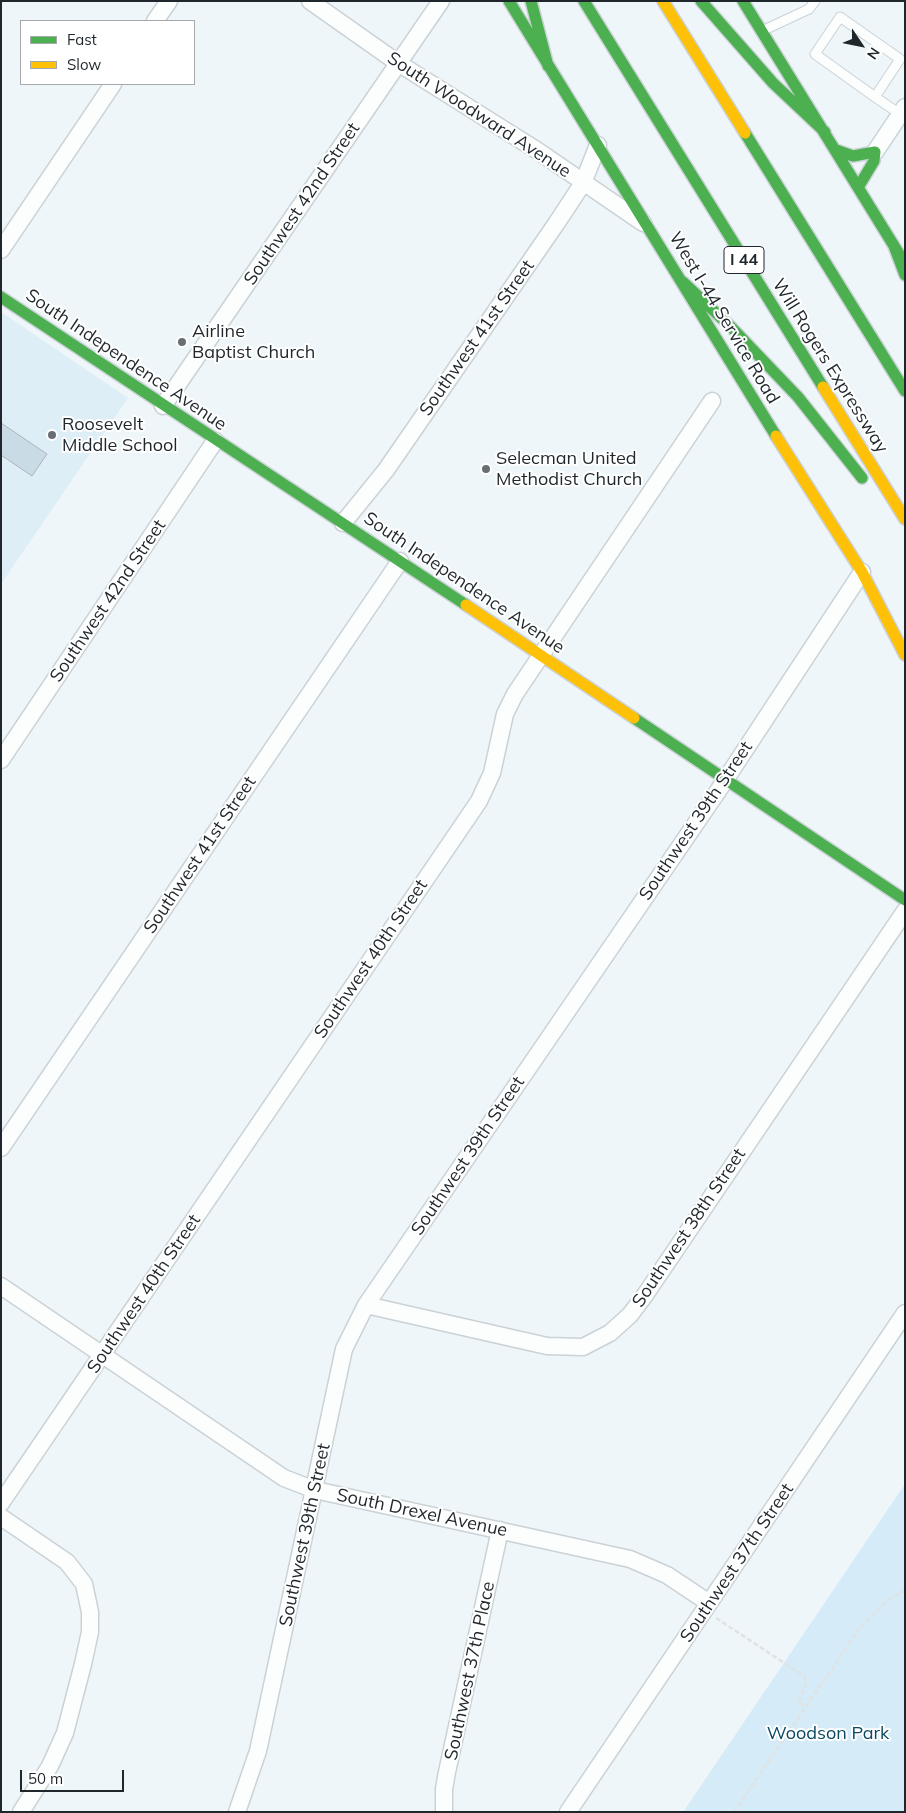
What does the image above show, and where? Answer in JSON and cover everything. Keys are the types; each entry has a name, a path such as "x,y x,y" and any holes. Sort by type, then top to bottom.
{"main road":[{"name":"West I-44 Service Road","path":"509,1 650,227 745,388 862,572 905,655"},
{"path":"531,1 548,66"},
{"name":"Will Rogers Expressway","path":"584,1 905,519"},
{"path":"663,1 905,390"},
{"path":"701,1 773,83 825,132"},
{"path":"744,1 905,263"},
{"path":"836,150 853,156 874,152 874,161 859,186"},
{"path":"894,246 905,274"},
{"path":"683,282 732,328 798,397 905,530"},
{"name":"South Independence Avenue","path":"1,297 215,441 400,561 905,900"}],"street":[{"path":"156,20 169,1"},
{"name":"South Woodward Avenue","path":"310,1 398,63 538,151 650,227"},
{"name":"Southwest 42nd Street","path":"163,406 441,1"},
{"path":"1,250 112,85"},
{"path":"874,152 902,110"},
{"name":"Southwest 41st Street","path":"343,523 386,470 583,183 598,145"},
{"name":"Southwest 40th Street","path":"1,1503 479,801 492,772 506,714 515,694 712,401"},
{"name":"Southwest 42nd Street","path":"1,760 215,441"},
{"name":"Southwest 41st Street","path":"1,1148 400,561"},
{"name":"Southwest 39th Street","path":"237,1812 258,1751 344,1349 366,1305 725,779 862,572"},
{"name":"Southwest 38th Street","path":"366,1305 547,1346 582,1347 610,1333 630,1315 645,1295 905,911"},
{"name":"South Drexel Avenue","path":"1,1286 275,1472 315,1490 630,1559 667,1575 707,1607"},
{"name":"Southwest 37th Street","path":"568,1812 905,1313"},
{"path":"1,1517 56,1553 75,1570 84,1584 90,1612 90,1632 66,1733 50,1766 22,1812"},
{"name":"Southwest 37th Place","path":"444,1812 444,1789 447,1772 500,1530"}],"lane":[{"path":"762,31 809,9 816,1"},
{"path":"875,96 900,59 840,17 815,54 875,96 902,110"}],"path":[{"path":"734,1812 861,1626 890,1599 905,1590"},
{"path":"707,1607 804,1676 806,1685 798,1702 806,1707"}],"shaded area":[{"name":"Roosevelt Middle School","path":"1,312 128,398 1,584"}],"green space":[{"name":"Woodson Park","path":"905,1484 905,1812 683,1812"}],"building":[{"path":"1,423 47,454 32,476 1,455"}],"traffic: fast":[{"path":"509,1 776,436"},
{"path":"531,1 548,66"},
{"path":"584,1 823,387"},
{"path":"701,1 773,83 825,132"},
{"path":"743,1 904,262"},
{"path":"745,133 905,391"},
{"path":"836,150 853,156 875,152 874,161 859,186"},
{"path":"894,246 905,275"},
{"path":"683,282 732,328 798,397 862,478"},
{"path":"1,297 466,605"},
{"path":"634,718 905,900"}],"traffic: slow":[{"path":"663,1 745,133"},
{"path":"823,387 905,519"},
{"path":"776,436 862,572 905,655"},
{"path":"466,605 634,718"}],"place":[{"name":"Airline Baptist Church","path":"182,342"},
{"name":"Roosevelt Middle School","path":"52,435"},
{"name":"Selecman United Methodist Church","path":"486,469"}]}
